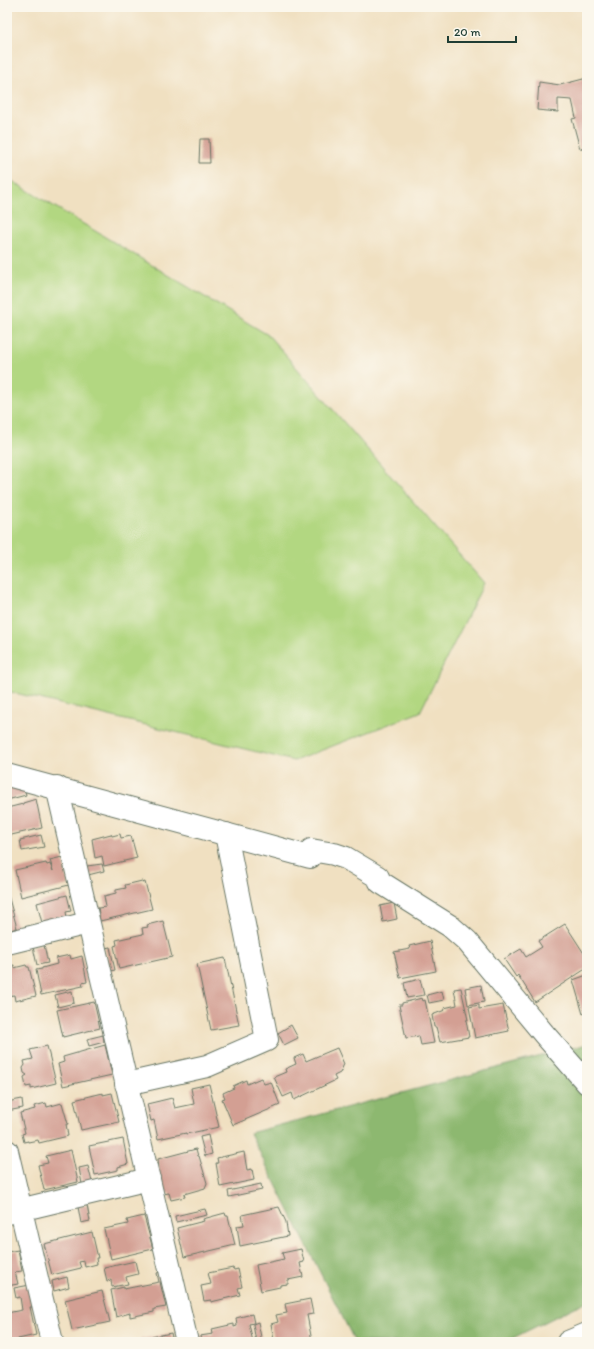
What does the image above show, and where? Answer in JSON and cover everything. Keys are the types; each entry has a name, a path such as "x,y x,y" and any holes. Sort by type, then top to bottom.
{"street":[{"path":"7,775 310,857 311,850 334,854 346,858 378,877 380,882 450,926 467,941 544,1034 587,1083"},
{"path":"57,788 187,1342"},
{"path":"126,1084 207,1066 267,1040 226,834"},
{"path":"7,942 88,923"},
{"path":"7,1151 14,1211 52,1342"},
{"path":"14,1211 149,1179"},
{"path":"568,1342 587,1334"}],"green space":[{"path":"7,178 268,335 484,583 420,712 294,761 7,691"},
{"path":"587,1044 587,1301 505,1342 355,1342 250,1133"}],"building":[{"path":"587,78 587,147 580,149 572,119 576,118 572,100 558,99 558,112 537,110 539,82 560,85"},
{"path":"200,139 209,139 210,163 199,163"},
{"path":"7,784 24,787 26,795 7,800"},
{"path":"36,799 42,828 7,836 7,808"},
{"path":"111,834 112,836 120,834 121,838 131,836 137,858 104,866 102,856 95,858 92,839"},
{"path":"41,835 44,847 22,851 20,840"},
{"path":"62,857 69,885 21,897 15,870 46,863 47,865 50,864 53,871 50,860"},
{"path":"102,864 104,871 88,875 87,866"},
{"path":"142,881 142,883 145,882 152,909 100,921 98,908 106,907 104,896 116,893 116,890 126,888 125,885"},
{"path":"7,891 17,928 7,931"},
{"path":"67,895 71,911 66,912 67,917 42,923 37,903"},
{"path":"394,903 397,919 383,922 380,906"},
{"path":"163,921 172,957 119,969 114,946 117,945 116,940 143,934 142,928 148,927 147,925"},
{"path":"565,924 587,958 587,968 535,1002 518,975 516,977 504,959 521,949 526,957 542,947 538,941"},
{"path":"430,941 436,971 400,978 394,952 410,949 409,946"},
{"path":"44,945 48,963 37,965 33,947"},
{"path":"110,947 115,970 111,971 105,948"},
{"path":"70,955 71,959 82,956 87,982 82,983 83,986 41,995 36,970 57,964 56,958"},
{"path":"225,958 239,1025 211,1030 197,964"},
{"path":"14,965 14,968 26,965 29,967 36,996 15,1001 14,995 7,996 7,966"},
{"path":"587,975 587,1012 583,1014 573,980"},
{"path":"420,979 424,995 407,998 404,983"},
{"path":"481,985 484,1002 468,1005 465,988"},
{"path":"461,988 468,1020 466,1020 469,1037 440,1042 436,1027 434,1027 432,1015 445,1010 444,1008 457,1005 454,989"},
{"path":"72,991 74,1003 58,1007 55,995"},
{"path":"442,991 444,1000 429,1003 427,995"},
{"path":"422,998 423,1001 425,1000 434,1043 421,1045 419,1036 406,1038 399,1005"},
{"path":"94,1002 100,1028 63,1037 57,1010"},
{"path":"479,1005 479,1009 503,1005 509,1031 475,1038 469,1007"},
{"path":"291,1025 298,1038 284,1045 278,1033"},
{"path":"103,1035 104,1042 89,1046 87,1039"},
{"path":"105,1045 112,1075 63,1086 58,1064 64,1062 63,1057"},
{"path":"47,1046 56,1083 31,1089 31,1086 26,1087 24,1077 27,1075 24,1073 24,1061 33,1059 30,1050"},
{"path":"337,1048 344,1064 340,1073 334,1076 336,1080 294,1100 292,1093 283,1097 274,1077 286,1072 285,1069 296,1064 294,1058 303,1054 306,1061"},
{"path":"261,1078 264,1084 271,1082 280,1105 233,1125 222,1099 225,1098 223,1093 246,1080 247,1084"},
{"path":"209,1084 219,1127 158,1139 154,1120 151,1121 147,1104 172,1098 175,1108 194,1104 191,1088"},
{"path":"103,1093 103,1095 112,1093 119,1122 81,1130 74,1100"},
{"path":"22,1099 23,1108 7,1111 7,1102"},
{"path":"46,1103 47,1107 62,1103 68,1124 66,1124 68,1136 39,1143 38,1140 24,1142 22,1134 25,1133 20,1113 35,1109 34,1106"},
{"path":"208,1135 212,1154 205,1156 200,1137"},
{"path":"123,1139 128,1164 118,1167 118,1170 95,1175 89,1146"},
{"path":"196,1149 207,1183 205,1188 184,1194 185,1197 171,1200 169,1193 163,1194 157,1170 159,1170 158,1159"},
{"path":"71,1150 78,1182 44,1190 38,1165 48,1163 46,1156"},
{"path":"244,1152 247,1170 252,1169 254,1180 220,1187 216,1163 218,1163 217,1158"},
{"path":"88,1166 92,1182 82,1184 79,1168"},
{"path":"261,1184 262,1190 229,1197 228,1191"},
{"path":"87,1205 90,1221 81,1223 78,1207"},
{"path":"279,1207 286,1222 288,1236 240,1246 237,1226 244,1225 242,1215"},
{"path":"205,1209 207,1215 176,1222 175,1216"},
{"path":"225,1213 226,1216 228,1216 235,1245 184,1257 177,1228 204,1221 203,1219"},
{"path":"144,1216 153,1249 111,1259 104,1229 128,1224 127,1220"},
{"path":"92,1232 98,1258 96,1258 97,1264 85,1267 84,1261 79,1262 81,1268 52,1275 44,1244"},
{"path":"301,1249 304,1262 300,1263 303,1277 288,1280 288,1284 280,1285 280,1287 261,1291 256,1265 284,1259 282,1253"},
{"path":"18,1250 22,1271 15,1272 18,1284 7,1286 7,1252"},
{"path":"135,1261 138,1274 126,1277 128,1284 112,1287 111,1280 107,1281 104,1268"},
{"path":"233,1268 234,1270 238,1269 242,1287 238,1288 240,1295 211,1302 211,1300 204,1301 201,1286 211,1284 208,1273"},
{"path":"160,1272 162,1282 160,1282 166,1307 154,1309 154,1312 130,1317 130,1313 116,1317 111,1290 159,1282 157,1273"},
{"path":"67,1277 69,1287 54,1291 52,1281"},
{"path":"30,1285 32,1307 30,1307 36,1335 18,1339 18,1342 7,1342 7,1313 22,1310 20,1297 16,1298 14,1288"},
{"path":"102,1291 110,1322 72,1330 65,1300"},
{"path":"310,1299 313,1314 307,1315 312,1341 281,1342 280,1339 274,1340 271,1324 278,1322 276,1315 287,1313 285,1304"},
{"path":"252,1314 254,1323 249,1324 253,1342 201,1342 200,1336 213,1334 212,1329 234,1324 234,1327 237,1326 236,1318"},
{"path":"258,1322 262,1342 256,1342 253,1324"},
{"path":"171,1333 173,1342 141,1342 141,1339"}]}
